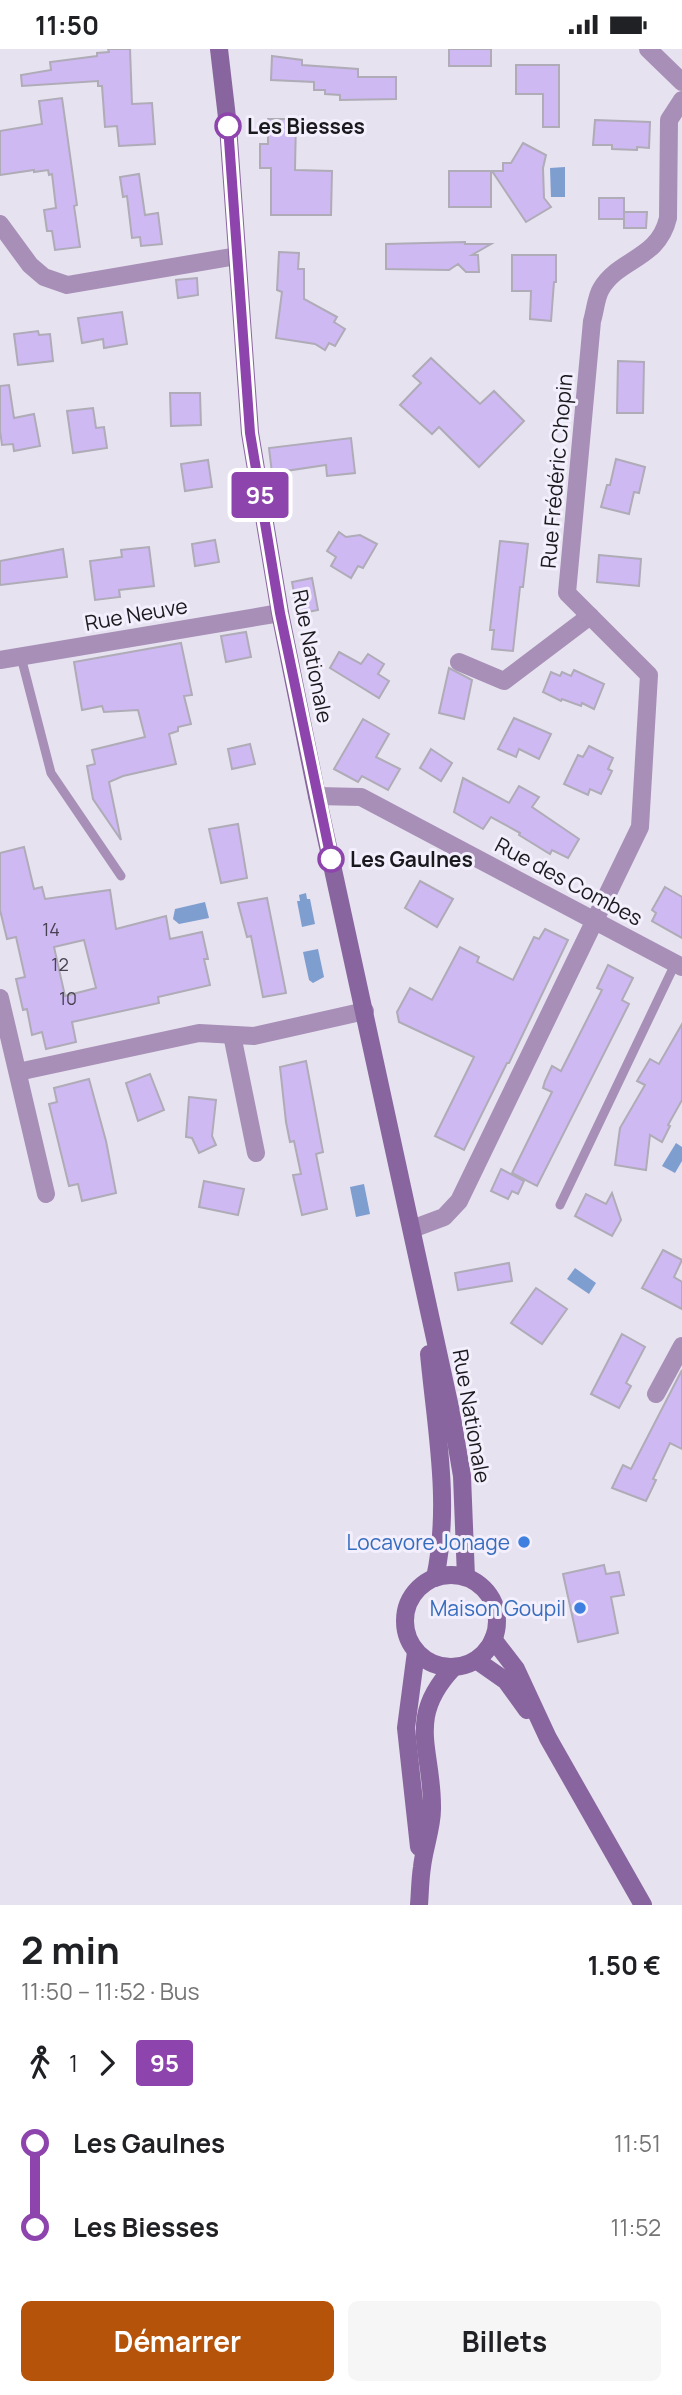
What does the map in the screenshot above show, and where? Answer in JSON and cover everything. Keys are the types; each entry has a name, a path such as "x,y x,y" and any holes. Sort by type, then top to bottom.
{"main road":[{"name":"Rue Nationale","path":"219,49 228,126 250,433 280,613 317,796 420,1264 463,1476 466,1577"},
{"name":"Rue Nationale","path":"420,1264 443,1478 442,1542 435,1578"},
{"path":"419,1905 422,1867 432,1810 424,1736 428,1705 442,1680 453,1668 476,1660 483,1654 497,1627 493,1602 486,1591 466,1577 445,1575 435,1578 418,1589 408,1607 405,1627 416,1652 405,1728 422,1867"},
{"path":"493,1639 516,1669 548,1738 643,1905"},
{"path":"416,1652 437,1665 453,1668"},
{"path":"476,1660 506,1681 548,1738"}],"street":[{"path":"649,49 682,82"},
{"name":"Rue Frédéric Chopin","path":"412,1229 444,1217 459,1201 640,827 649,675 567,593 592,321 600,289 657,244 664,232 667,218 670,120 682,100"},
{"path":"0,224 30,265 44,277 67,285 237,256"},
{"name":"Rue Neuve","path":"0,660 280,613"},
{"path":"459,662 504,681 590,616"},
{"name":"Rue des Combes","path":"317,796 361,797 679,965"},
{"path":"0,998 46,1194"},
{"path":"19,1072 199,1033 254,1036 365,1011"},
{"path":"232,1034 256,1153"},
{"path":"656,1394 682,1346"}],"lane":[{"path":"21,657 51,772 121,876"},
{"path":"560,1205 679,965"}],"water":[{"path":"565,167 565,197 551,197 550,168"},
{"path":"306,893 307,899 310,899 315,924 302,927 297,901 300,901 299,895"},
{"path":"205,902 209,918 179,924 173,919 175,909"},
{"path":"318,949 324,977 313,983 309,980 303,952"},
{"path":"676,1143 682,1147 682,1161 675,1173 662,1166"},
{"path":"364,1184 370,1214 356,1217 350,1187"},
{"path":"575,1268 596,1283 589,1294 567,1279"}],"building":[{"path":"108,49 130,49 132,104 152,103 155,144 119,146 117,126 105,127 102,86 98,86 98,81 22,86 21,75 51,70 50,62 97,56 97,53 109,52"},
{"path":"449,49 491,49 491,66 449,66"},
{"path":"272,56 302,60 302,65 358,69 358,77 396,77 396,99 340,100 340,95 314,90 314,82 271,80"},
{"path":"516,65 559,65 559,127 543,127 543,94 516,94"},
{"path":"62,98 80,247 55,250 52,231 47,231 44,210 56,208 52,174 49,175 48,170 34,170 0,175 0,131 42,124 39,101"},
{"path":"268,119 296,119 295,170 332,171 331,215 271,215 271,168 260,168 260,144 268,144"},
{"path":"595,120 650,122 649,148 612,149 612,145 593,145"},
{"path":"523,143 546,155 543,168 544,198 551,207 526,222 492,171 503,171 503,163 511,163"},
{"path":"449,171 491,171 491,207 449,207"},
{"path":"139,174 145,215 158,213 162,244 141,246 140,237 132,238 127,196 123,197 120,177"},
{"path":"599,198 624,198 624,219 599,219"},
{"path":"624,212 647,212 646,228 624,228"},
{"path":"386,244 491,244 472,255 478,255 479,272 466,272 458,264 449,270 386,269"},
{"path":"279,252 299,253 298,269 304,269 304,299 337,317 334,322 345,329 335,346 329,343 325,350 315,344 276,338 282,292 277,290"},
{"path":"512,255 556,255 551,321 530,319 531,291 512,291"},
{"path":"197,278 198,295 178,298 176,280"},
{"path":"122,312 127,344 104,348 103,339 82,343 78,318"},
{"path":"38,331 39,335 50,334 53,361 18,365 14,334"},
{"path":"431,358 480,404 494,391 524,421 479,467 439,427 432,434 400,405 421,383 413,376"},
{"path":"618,361 644,362 643,413 617,413"},
{"path":"9,385 14,418 34,414 40,446 14,451 13,444 2,445 0,386"},
{"path":"170,393 200,393 201,425 171,426"},
{"path":"93,408 96,428 104,427 107,448 73,453 67,411"},
{"path":"351,438 355,473 327,476 326,465 272,473 269,448"},
{"path":"616,459 645,467 639,493 634,492 629,514 601,507"},
{"path":"208,460 212,487 185,491 181,464"},
{"path":"339,532 346,537 360,535 377,544 363,568 358,566 351,578 331,566 336,557 327,551"},
{"path":"215,540 219,562 195,566 192,544"},
{"path":"500,541 528,544 513,651 492,649 494,630 490,630"},
{"path":"149,547 154,586 119,590 120,597 95,600 90,561 122,557 121,550"},
{"path":"63,549 67,577 0,585 0,561"},
{"path":"599,555 641,559 639,586 597,582"},
{"path":"312,578 318,610 298,614 292,582"},
{"path":"246,632 251,657 226,662 221,636"},
{"path":"181,643 192,695 184,696 191,724 178,727 178,731 169,734 176,764 123,776 109,782 121,840 93,799 87,766 95,764 92,750 145,737 138,710 104,712 102,706 82,710 74,662"},
{"path":"339,652 361,664 368,654 384,664 378,674 389,681 379,698 330,668"},
{"path":"449,668 472,680 464,719 439,713"},
{"path":"574,670 604,684 594,709 582,703 581,706 562,699 561,701 543,692 551,672 560,676 562,672 571,676"},
{"path":"514,718 551,734 539,759 519,749 516,757 498,749"},
{"path":"363,719 389,734 376,757 400,769 388,790 362,776 358,782 334,769"},
{"path":"250,744 255,764 232,769 228,749"},
{"path":"589,746 613,758 608,769 612,771 601,794 590,789 588,795 564,784 578,755 583,757"},
{"path":"431,749 452,763 441,781 420,768"},
{"path":"463,778 509,803 519,786 539,797 532,807 579,839 568,858 552,850 550,854 491,817 483,829 454,812"},
{"path":"238,824 247,878 221,883 209,829"},
{"path":"24,847 34,889 42,887 45,899 110,890 116,929 166,916 170,939 202,932 210,985 158,997 159,1003 72,1022 76,1042 46,1049 42,1032 32,1035 27,1009 23,1010 16,979 25,977 16,937 7,939 0,910 0,853","holes":["84,940 96,988 65,996 54,947"]},
{"path":"420,881 453,899 437,927 405,908"},
{"path":"665,887 682,897 682,938 652,921 656,913 652,910"},
{"path":"267,898 286,993 263,997 251,936 247,937 238,903"},
{"path":"545,929 568,940 464,1150 435,1136 474,1057 399,1022 397,1012 410,988 432,1000 460,947 479,957 477,962 513,980 534,937 539,939"},
{"path":"608,965 633,978 622,1000 629,1004 537,1186 512,1173 552,1092 543,1088 545,1081 552,1066 561,1071 602,990 597,988"},
{"path":"682,1024 682,1100 668,1125 670,1126 662,1142 650,1135 646,1170 615,1165 620,1128 645,1085 637,1081 650,1059 659,1064"},
{"path":"306,1061 323,1152 316,1154 327,1209 302,1215 293,1175 301,1174 294,1141 290,1142 286,1122 280,1067"},
{"path":"150,1074 164,1110 138,1121 126,1083"},
{"path":"89,1079 106,1141 116,1193 82,1201 78,1184 69,1186 49,1104 57,1102 54,1088"},
{"path":"189,1097 216,1100 212,1136 216,1145 199,1153 192,1138 186,1137"},
{"path":"501,1169 524,1181 518,1194 512,1191 508,1199 491,1191"},
{"path":"204,1181 244,1189 238,1215 199,1207"},
{"path":"612,1193 621,1220 612,1236 575,1216 586,1194 606,1204"},
{"path":"663,1250 682,1260 674,1277 682,1282 682,1309 642,1288"},
{"path":"509,1263 512,1281 458,1290 455,1273"},
{"path":"536,1288 567,1309 542,1344 511,1323"},
{"path":"622,1334 645,1347 626,1383 631,1386 619,1408 591,1394"},
{"path":"682,1370 682,1449 670,1443 646,1501 612,1488 623,1465 631,1469"},
{"path":"604,1565 606,1574 619,1572 624,1595 611,1597 618,1633 578,1642 563,1574"}],"bus line":[{"name":"95","path":"228,126 250,433 280,613 331,859"}],"place":[{"name":"Les Biesses","path":"228,126"},
{"name":"Les Gaulnes","path":"331,859"},
{"name":"Locavore Jonage","path":"524,1542"},
{"name":"Maison Goupil","path":"580,1608"}]}
